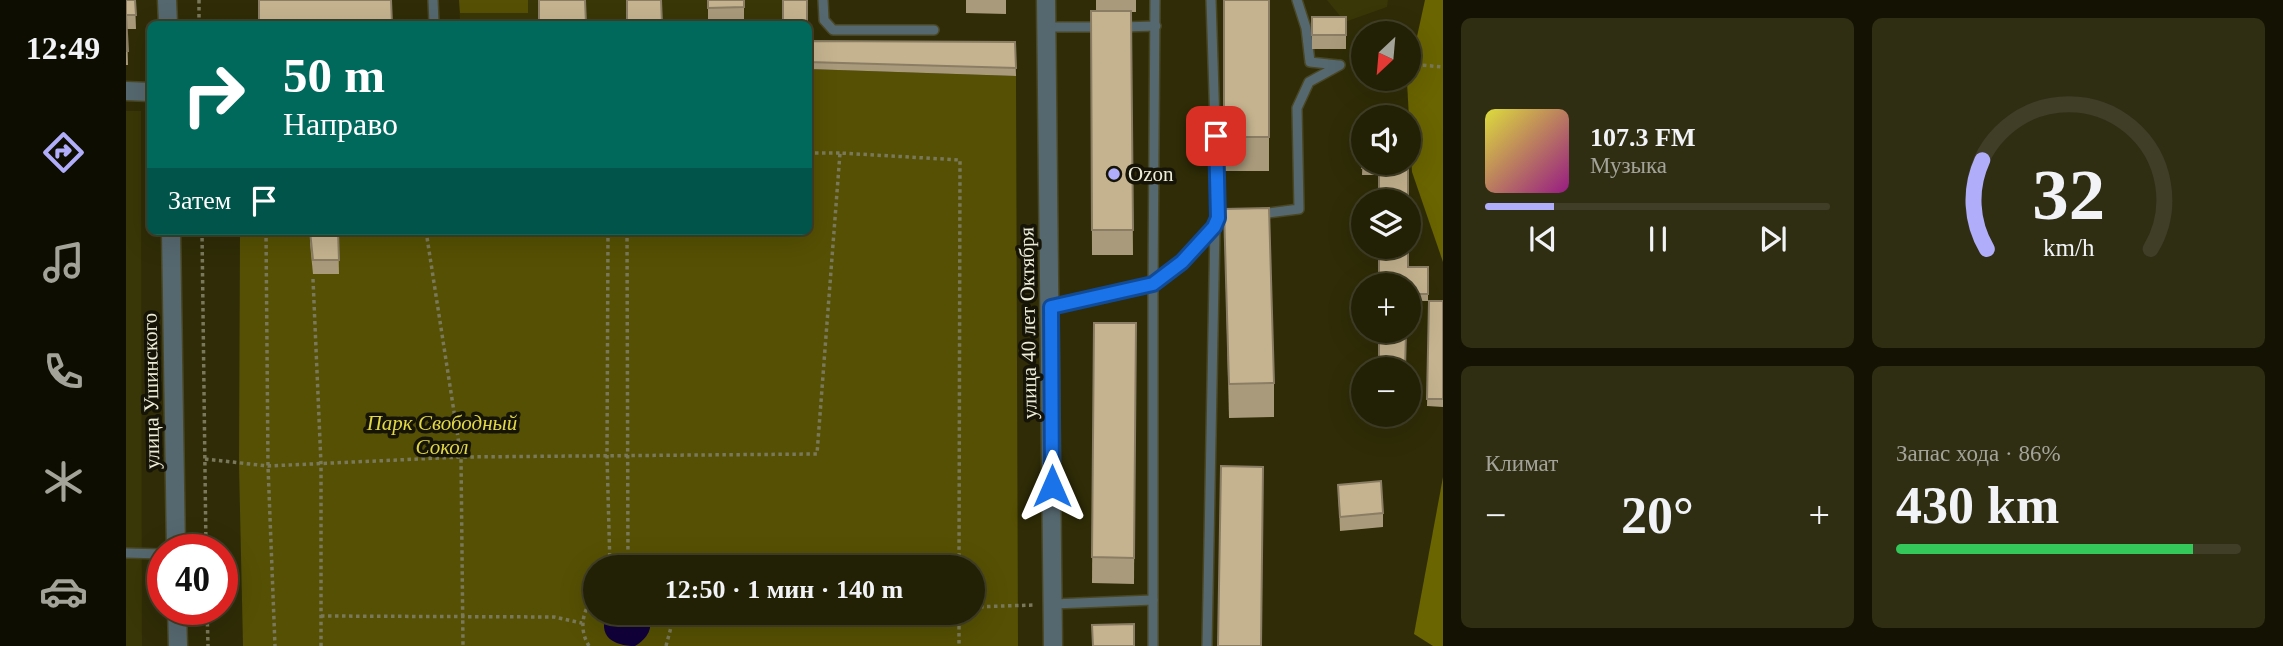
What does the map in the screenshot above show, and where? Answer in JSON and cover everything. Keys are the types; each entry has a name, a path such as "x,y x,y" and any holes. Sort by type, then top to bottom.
{"street":[{"path":"167,0 168,21"},
{"name":"улица 40 лет Октября","path":"1046,0 1053,646"},
{"path":"126,91 147,92"},
{"name":"улица Ушинского","path":"171,235 176,534"},
{"path":"177,625 177,646"}],"lane":[{"path":"433,0 433,21"},
{"path":"823,0 824,20 833,30 934,30"},
{"path":"1153,646 1155,0"},
{"path":"1207,646 1216,223 1211,0"},
{"path":"1051,307 1153,284 1182,262 1216,223 1299,209 1297,107 1309,82 1339,65 1310,62 1306,28 1297,0"},
{"path":"1047,27 1156,26"},
{"path":"126,553 147,554"},
{"path":"1053,604 1153,600"}],"path":[{"path":"199,0 199,21"},
{"path":"1421,65 1443,66"},
{"path":"812,153 960,160 959,555"},
{"path":"205,459 268,466 461,457 817,454 840,153"},
{"path":"202,235 206,534"},
{"path":"266,235 268,466 275,646"},
{"path":"427,235 461,457 463,646"},
{"path":"608,235 607,456 610,555"},
{"path":"627,235 628,555"},
{"path":"313,279 321,464 321,646"},
{"path":"985,607 1053,604"},
{"path":"321,616 554,617 582,623"},
{"path":"583,619 585,639 589,646"},
{"path":"207,625 208,646"},
{"path":"666,646 670,625"},
{"path":"959,625 959,646"}],"shaded area":[{"path":"459,0 783,0 783,21 460,21"},
{"path":"1327,0 1388,0 1387,7 1345,22"},
{"path":"1425,0 1443,0 1443,262 1421,198 1421,189 1418,189 1413,175 1421,175 1421,105 1408,105 1408,91 1421,91 1420,21"},
{"path":"126,111 141,111 142,646 126,646"},
{"path":"1443,477 1443,646 1433,646 1414,634"},
{"path":"604,625 650,625 649,632 635,646 614,642"}],"green space":[{"path":"459,0 528,0 528,13 460,13"},
{"name":"Парк Свободный Сокол","path":"812,69 1016,76 1018,646 243,646 239,465 240,235 812,235"}],"building":[{"path":"126,0 135,0 136,15 126,15"},
{"path":"259,0 391,0 392,21 259,21"},
{"path":"539,0 585,0 586,21 470,21 539,20"},
{"path":"627,0 661,0 662,21 627,21"},
{"path":"708,0 744,0 744,7 708,8"},
{"path":"783,0 807,0 807,21 783,21"},
{"path":"1224,0 1269,0 1269,137 1224,137"},
{"path":"1091,11 1131,11 1133,230 1092,230"},
{"path":"126,15 128,51 126,51"},
{"path":"1312,17 1346,17 1346,35 1312,35"},
{"path":"812,41 1015,42 1016,68 812,62"},
{"path":"1379,175 1408,175 1408,189 1379,189"},
{"path":"1269,208 1274,383 1229,384 1224,209"},
{"path":"310,235 338,235 339,260 313,260"},
{"path":"1379,259 1408,259 1408,267 1428,267 1428,294 1421,294 1421,273 1379,273"},
{"path":"1429,301 1443,301 1443,399 1427,399"},
{"path":"1094,323 1136,323 1134,558 1092,557"},
{"path":"1379,343 1406,343 1405,357 1379,357"},
{"path":"1221,466 1263,467 1261,646 1218,646"},
{"path":"1381,481 1383,513 1340,517 1338,485"},
{"path":"1134,624 1134,646 1093,646 1092,625"}],"place":[{"name":"Ozon","path":"1114,174"}],"route":[{"path":"1052,486 1051,307 1153,284 1182,262 1214,227 1218,218 1216,136"}]}
